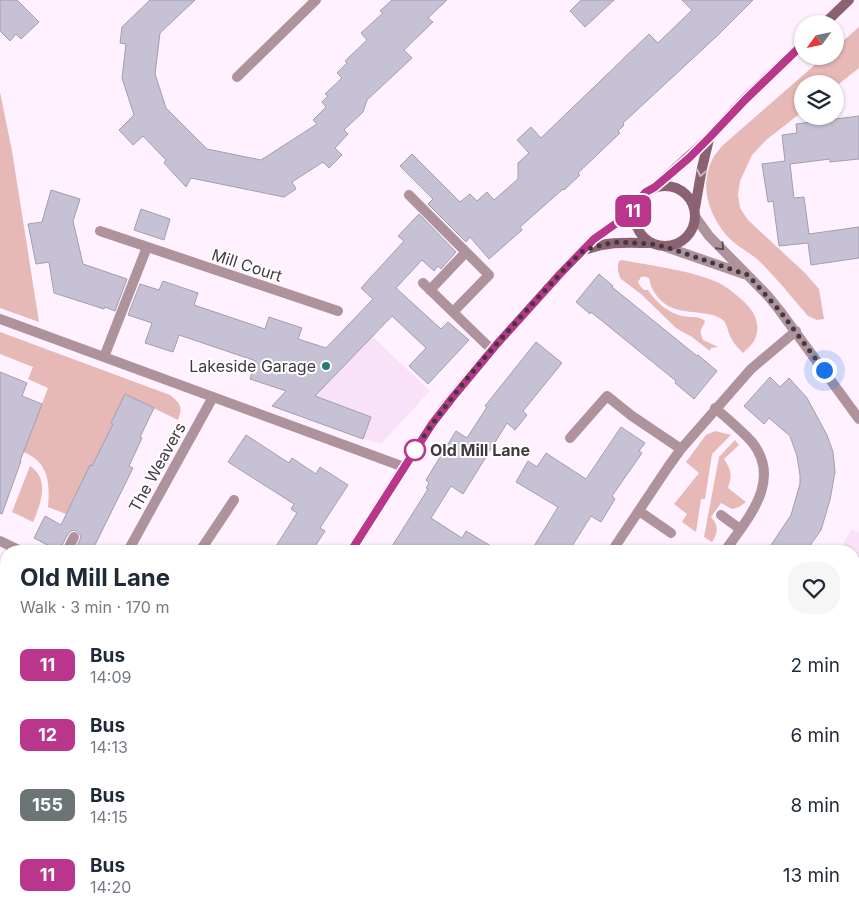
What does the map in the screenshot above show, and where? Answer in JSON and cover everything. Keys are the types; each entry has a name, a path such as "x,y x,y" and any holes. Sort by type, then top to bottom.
{"main road":[{"path":"834,15 850,0"},
{"path":"652,244 638,230 635,220 635,210 639,200 709,138 794,52"},
{"path":"584,250 618,242 652,244 666,247 683,241 690,235 694,227 702,168 709,138"},
{"path":"655,187 665,185 675,187 684,192 691,199 696,213"},
{"path":"355,545 420,442 446,406 492,350 594,239 635,210"}],"street":[{"path":"237,76 316,0"},
{"path":"409,195 489,275 453,312"},
{"path":"696,213 709,236 768,296 796,331 859,419"},
{"name":"Mill Court","path":"100,231 338,311"},
{"path":"104,358 147,247"},
{"path":"666,247 748,275"},
{"path":"466,252 426,286 492,350"},
{"path":"0,319 404,467"},
{"path":"616,545 681,449 715,408 756,364 796,331"},
{"path":"570,438 607,396 632,416 681,449"},
{"name":"The Weavers","path":"131,545 213,397"},
{"path":"715,408 752,443 764,466 765,475 762,491 753,509 729,545"},
{"path":"204,545 234,500"},
{"path":"639,511 671,533"},
{"path":"721,515 740,529"},
{"path":"70,545 74,537"}],"shaded area":[{"path":"859,27 859,68 844,80 844,75 803,75 815,65 844,65 844,40"},
{"path":"794,83 794,118 766,140 752,155 740,181 738,195 740,208 748,220 805,273 819,289 824,319 817,320 808,316 777,279 757,259 727,236 720,227 711,209 706,189 709,168 713,158 722,146"},
{"path":"0,92 12,151 39,322 0,308"},
{"path":"619,261 690,273 724,286 745,303 753,313 757,325 754,341 743,353 732,340 723,320 713,315 677,310 670,307 662,302 656,294 649,278 641,277 638,282 640,286 644,290 648,290 667,310 677,315 697,317 705,321 701,331 703,340 718,347 711,348 710,351 692,337 676,328 641,294 621,279 618,266"},
{"path":"354,319 430,391 381,444 272,406"},
{"path":"0,332 170,395 177,401 181,409 178,420 125,394 111,423 113,424 99,470 90,466 66,514 48,507 48,482 43,467 32,456 23,452 48,388 28,379 33,367 0,354"},
{"path":"715,431 731,435 712,454 705,499 701,499 696,532 682,522 687,514 674,504 699,473 686,462 706,435"},
{"path":"735,440 739,445 724,459 730,473 728,488 746,502 732,509 721,503 711,517 717,529 712,542 704,537 719,457"},
{"path":"30,466 36,471 42,485 41,500 33,522 12,512"},
{"path":"851,529 859,532 859,545 843,545"}],"building":[{"path":"0,0 17,0 39,22 21,39 16,34 10,41 0,31"},
{"path":"150,0 195,0 160,33 155,74 166,108 207,149 261,160 317,124 313,120 326,107 322,102 328,96 325,94 342,78 337,73 347,63 345,61 367,40 361,33 383,13 380,11 392,0 447,0 428,18 433,22 404,50 412,58 367,100 363,112 344,130 348,134 335,148 342,155 329,168 323,162 292,182 296,189 284,197 191,178 186,187 164,163 166,160 143,136 133,145 119,130 134,115 122,78 126,44 120,43 122,27"},
{"path":"581,0 614,0 585,27 570,11"},
{"path":"682,0 753,0 623,123 624,125 618,131 620,133 578,173 580,175 520,227 522,230 489,259 470,237 466,242 428,204 433,199 400,166 412,154 460,202 470,194 477,201 487,192 494,200 518,179 518,163 529,153 517,140 531,127 541,138 649,34 658,43 692,10"},
{"path":"859,116 859,159 830,162 830,159 790,164 794,198 804,197 809,234 859,227 859,258 811,265 808,243 779,246 773,201 768,202 762,164 785,161 782,135 797,133 796,125 844,125 844,118"},
{"path":"51,190 80,199 73,221 83,264 127,279 115,311 54,293 49,262 36,264 28,224 42,222"},
{"path":"141,209 170,219 164,240 134,230"},
{"path":"419,214 456,252 441,269 438,266 434,271 422,260 396,288 441,329 448,322 469,340 428,384 409,366 426,348 392,316 315,396 371,417 363,439 272,406 286,391 250,379 256,361 179,335 173,352 145,343 152,323 128,315 140,284 159,290 163,281 198,293 194,305 265,329 269,317 302,328 298,339 326,348 373,299 361,288 404,241 398,236"},
{"path":"599,274 612,287 717,371 694,399 675,383 676,381 576,302"},
{"path":"536,342 562,363 523,411 527,415 515,430 507,423 463,494 451,486 431,518 462,538 466,531 489,545 393,545 428,489 426,488 429,483 426,480 456,431 467,438 487,407 485,406"},
{"path":"0,372 27,383 22,396 42,404 2,514 0,513"},
{"path":"770,377 780,387 789,378 807,398 827,435 833,452 835,472 830,500 821,530 810,545 771,545 791,515 800,484 797,456 790,436 769,418 764,424 744,406"},
{"path":"125,394 154,408 129,466 133,468 95,545 78,545 81,537 74,530 68,534 62,545 47,545 34,538 45,516 61,525 90,465 92,466 113,424 111,423"},
{"path":"621,427 645,443 639,451 642,453 612,496 615,499 601,522 591,516 573,545 535,545 558,507 516,482 528,461 537,467 546,453 586,479"},
{"path":"246,435 289,463 292,458 316,474 320,467 348,485 320,528 325,531 316,545 277,545 297,513 291,509 294,504 228,462"}],"bus line":[{"name":"11","path":"355,545 432,424 497,344 594,239 635,210 639,200 646,192 655,187 689,158 794,53"}],"place":[{"name":"Lakeside Garage","path":"326,366"},
{"name":"Old Mill Lane","path":"415,450"}],"route":[{"path":"415,450 412,454 464,383 571,262 584,250 606,244 618,242 652,244 666,247 748,275 780,311 824,370"}]}
